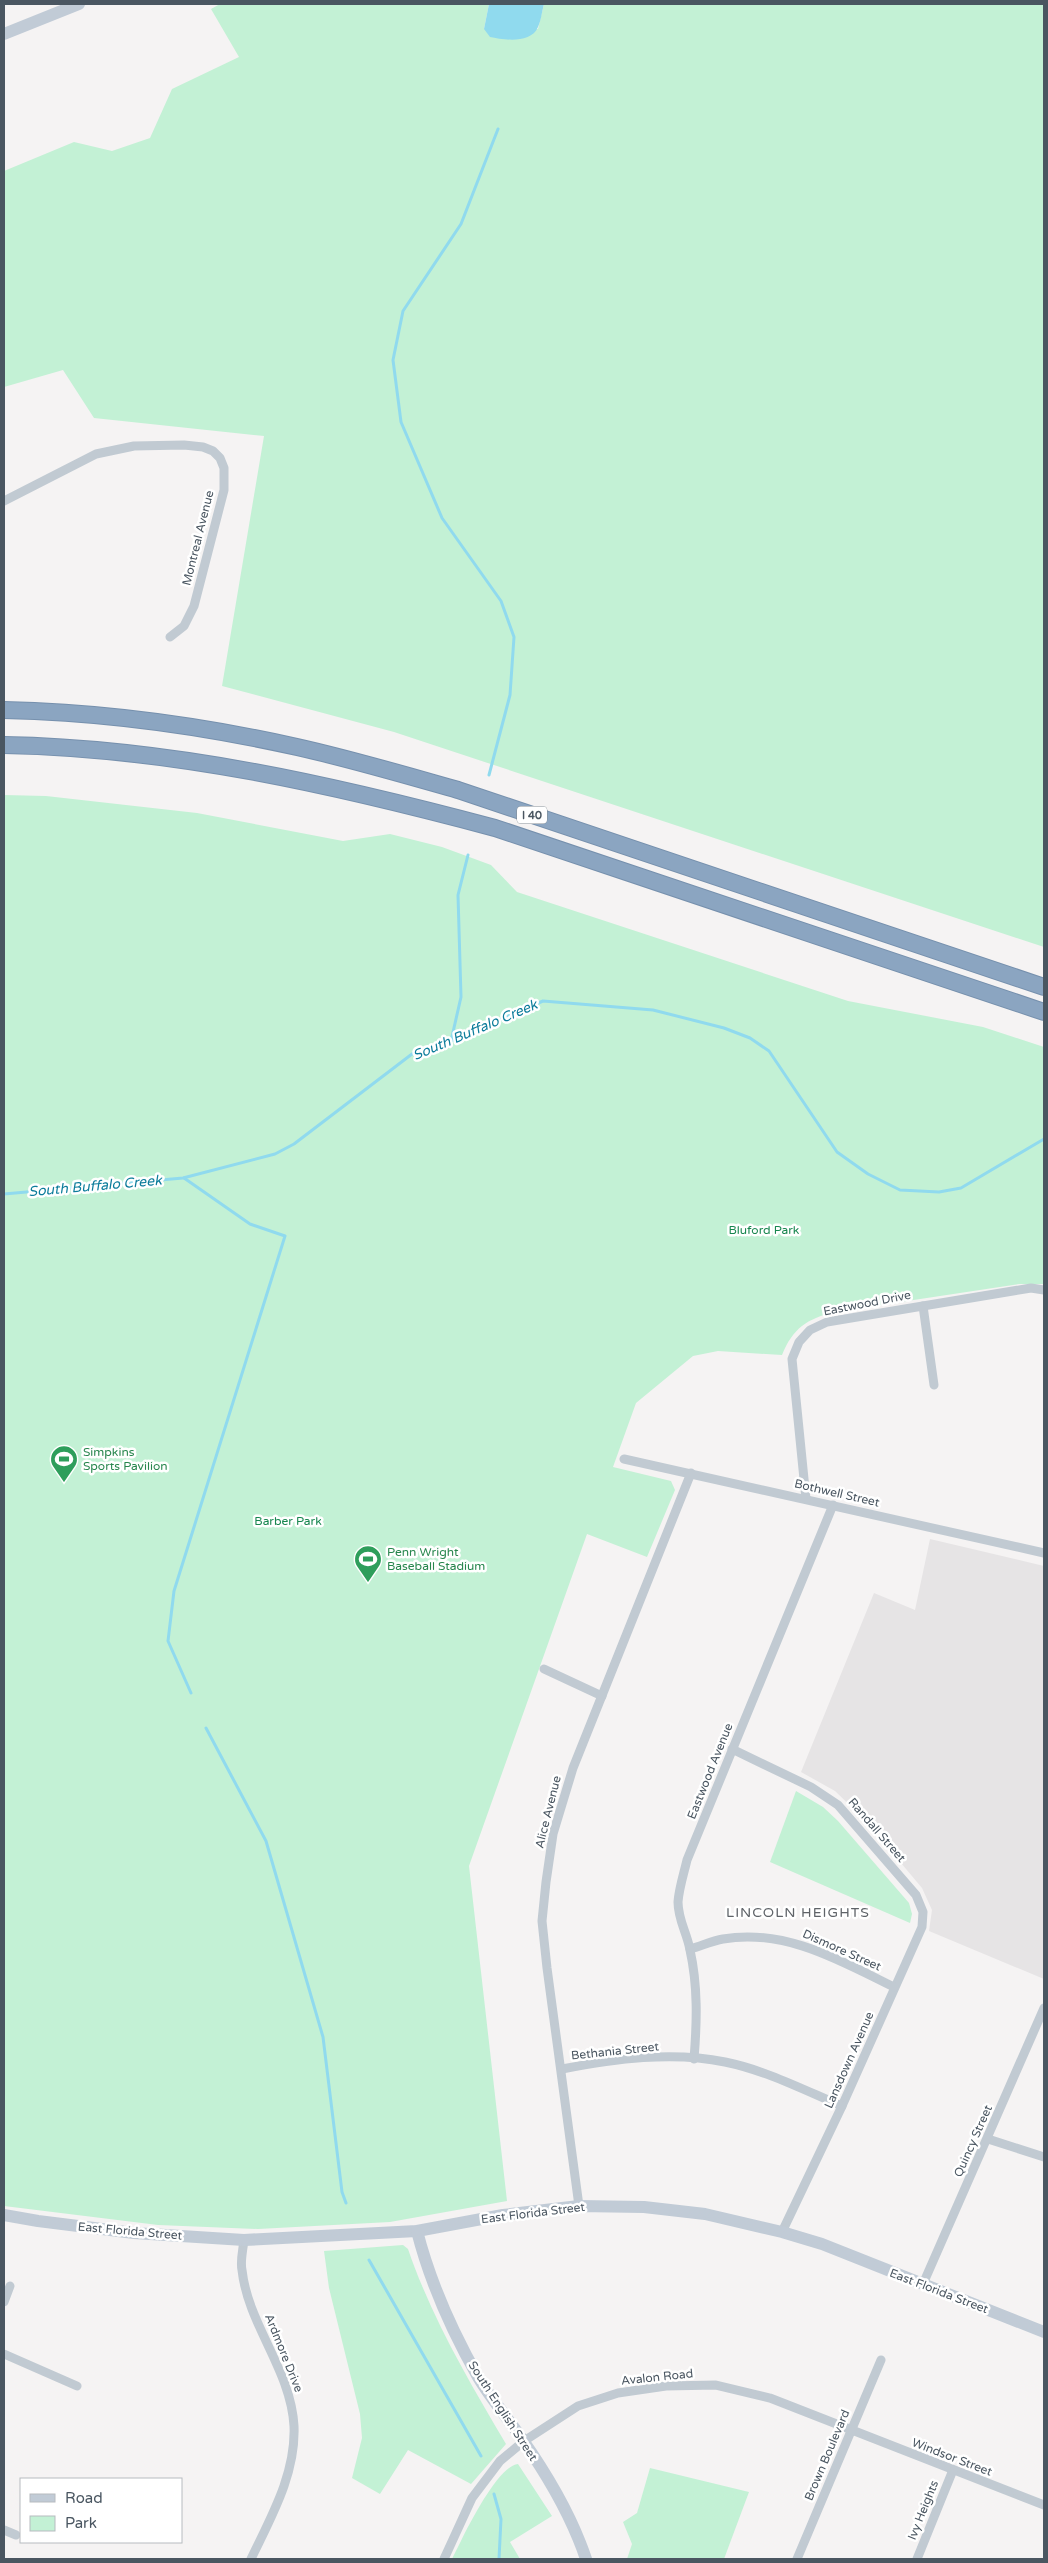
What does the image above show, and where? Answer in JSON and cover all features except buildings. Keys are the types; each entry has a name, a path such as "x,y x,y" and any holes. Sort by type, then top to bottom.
{"highway":[{"name":"I 40","path":"4,710 123,720 211,731 296,746 375,766 458,790 1044,987"},
{"name":"I 40","path":"4,745 114,751 192,762 299,780 410,805 495,828 1044,1012"}],"main road":[{"path":"4,34 79,4"},
{"name":"East Florida Street","path":"4,2215 134,2233 244,2240 416,2231 503,2215 579,2206 644,2208 705,2214 782,2232 822,2244 1044,2332"},
{"name":"South English Street","path":"416,2231 426,2264 447,2315 479,2378 524,2441 576,2528 586,2559"}],"street":[{"name":"Montreal Avenue","path":"4,500 96,454 134,446 184,445 203,447 213,451 220,458 224,468 224,490 194,606 184,626 170,637"},
{"name":"Eastwood Drive","path":"806,1499 792,1359 799,1342 810,1330 828,1322 1031,1288 1044,1290"},
{"path":"923,1306 934,1385"},
{"name":"Bothwell Street","path":"624,1459 1044,1553"},
{"name":"Alice Avenue","path":"579,2206 562,2069 546,1968 542,1921 553,1834 573,1768 691,1474"},
{"name":"Eastwood Avenue","path":"694,2059 698,2018 690,1949 681,1925 678,1901 687,1860 833,1506"},
{"path":"544,1669 602,1696"},
{"name":"Randall Street","path":"732,1749 811,1787 838,1805 916,1895"},
{"name":"Lansdown Avenue","path":"782,2232 842,2106 922,1927 923,1912 916,1895"},
{"name":"Dismore Street","path":"690,1949 724,1939 755,1937 788,1940 830,1956 894,1987"},
{"name":"Quincy Street","path":"923,2284 1044,2008"},
{"name":"Bethania Street","path":"562,2069 644,2058 724,2062 762,2073 842,2106"},
{"path":"988,2139 1044,2157"},
{"name":"Ardmore Drive","path":"244,2240 241,2269 247,2295 287,2393 294,2425 293,2450 288,2474 279,2500 251,2559"},
{"path":"4,2302 10,2286"},
{"path":"4,2354 77,2386"},
{"name":"Brown Boulevard","path":"797,2559 881,2360"},
{"name":"Avalon Road","path":"444,2559 472,2498 500,2461 524,2441 578,2406 618,2393 666,2386 716,2385 770,2398 851,2431"},
{"name":"Windsor Street","path":"851,2431 1044,2506"},
{"name":"Ivy Heights","path":"917,2559 953,2470"},
{"path":"4,2530 16,2536"}],"shaded area":[{"path":"930,1539 1044,1566 1044,1979 929,1931 932,1910 922,1888 864,1819 835,1791 801,1772 874,1593 915,1610"}],"green space":[{"path":"220,4 489,4 484,29 538,29 544,4 1044,4 1044,947 394,732 222,686 264,436 94,418 63,370 4,387 4,171 74,142 112,151 150,138 172,89 239,57 211,9"},
{"name":"Barber Park","path":"4,795 46,796 197,813 343,841 390,834 442,847 491,865 517,892 848,1001 983,1027 1044,1047 1044,1284 1019,1284 834,1312 816,1318 802,1326 791,1338 782,1355 718,1351 693,1356 636,1403 613,1467 671,1481 675,1490 647,1557 587,1534 469,1866 507,2201 390,2222 258,2229 158,2225 4,2206"},
{"path":"796,1791 823,1807 838,1821 909,1903 912,1914 910,1923 770,1862"},
{"path":"403,2245 408,2249 428,2300 452,2349 506,2444 471,2484 408,2450 380,2494 352,2478 362,2438 360,2414 329,2288 324,2251"},
{"path":"518,2464 552,2516 510,2542 520,2559 452,2559 471,2521 490,2490 509,2468"},
{"path":"650,2468 749,2492 724,2559 627,2559 632,2544 623,2522 637,2513"}],"water":[{"path":"489,4 544,4 539,25 535,32 530,36 517,40 509,40 490,37 484,29"}],"waterway":[{"path":"489,775 510,695 514,637 501,601 442,518 401,422 393,360 403,311 461,224 498,129"},
{"path":"451,1041 461,997 458,895 468,855"},
{"name":"South Buffalo Creek","path":"4,1194 183,1178 275,1154 294,1144 412,1054 451,1041 543,1001 653,1010 724,1028 750,1038 769,1051 837,1152 868,1174 900,1190 939,1192 961,1188 1044,1139"},
{"path":"184,1178 250,1224 285,1236 174,1591 168,1641 191,1693"},
{"path":"206,1728 266,1841 323,2037 342,2192 346,2203"},
{"path":"369,2260 481,2456"},
{"path":"494,2494 501,2519 499,2559"}],"place":[{"name":"Simpkins Sports Pavilion","path":"64,1483"},
{"name":"Penn Wright Baseball Stadium","path":"368,1583"}],"district":[{"name":"LINCOLN HEIGHTS","path":"798,1912"}],"park label":[{"name":"Bluford Park","path":"764,1230"}]}
